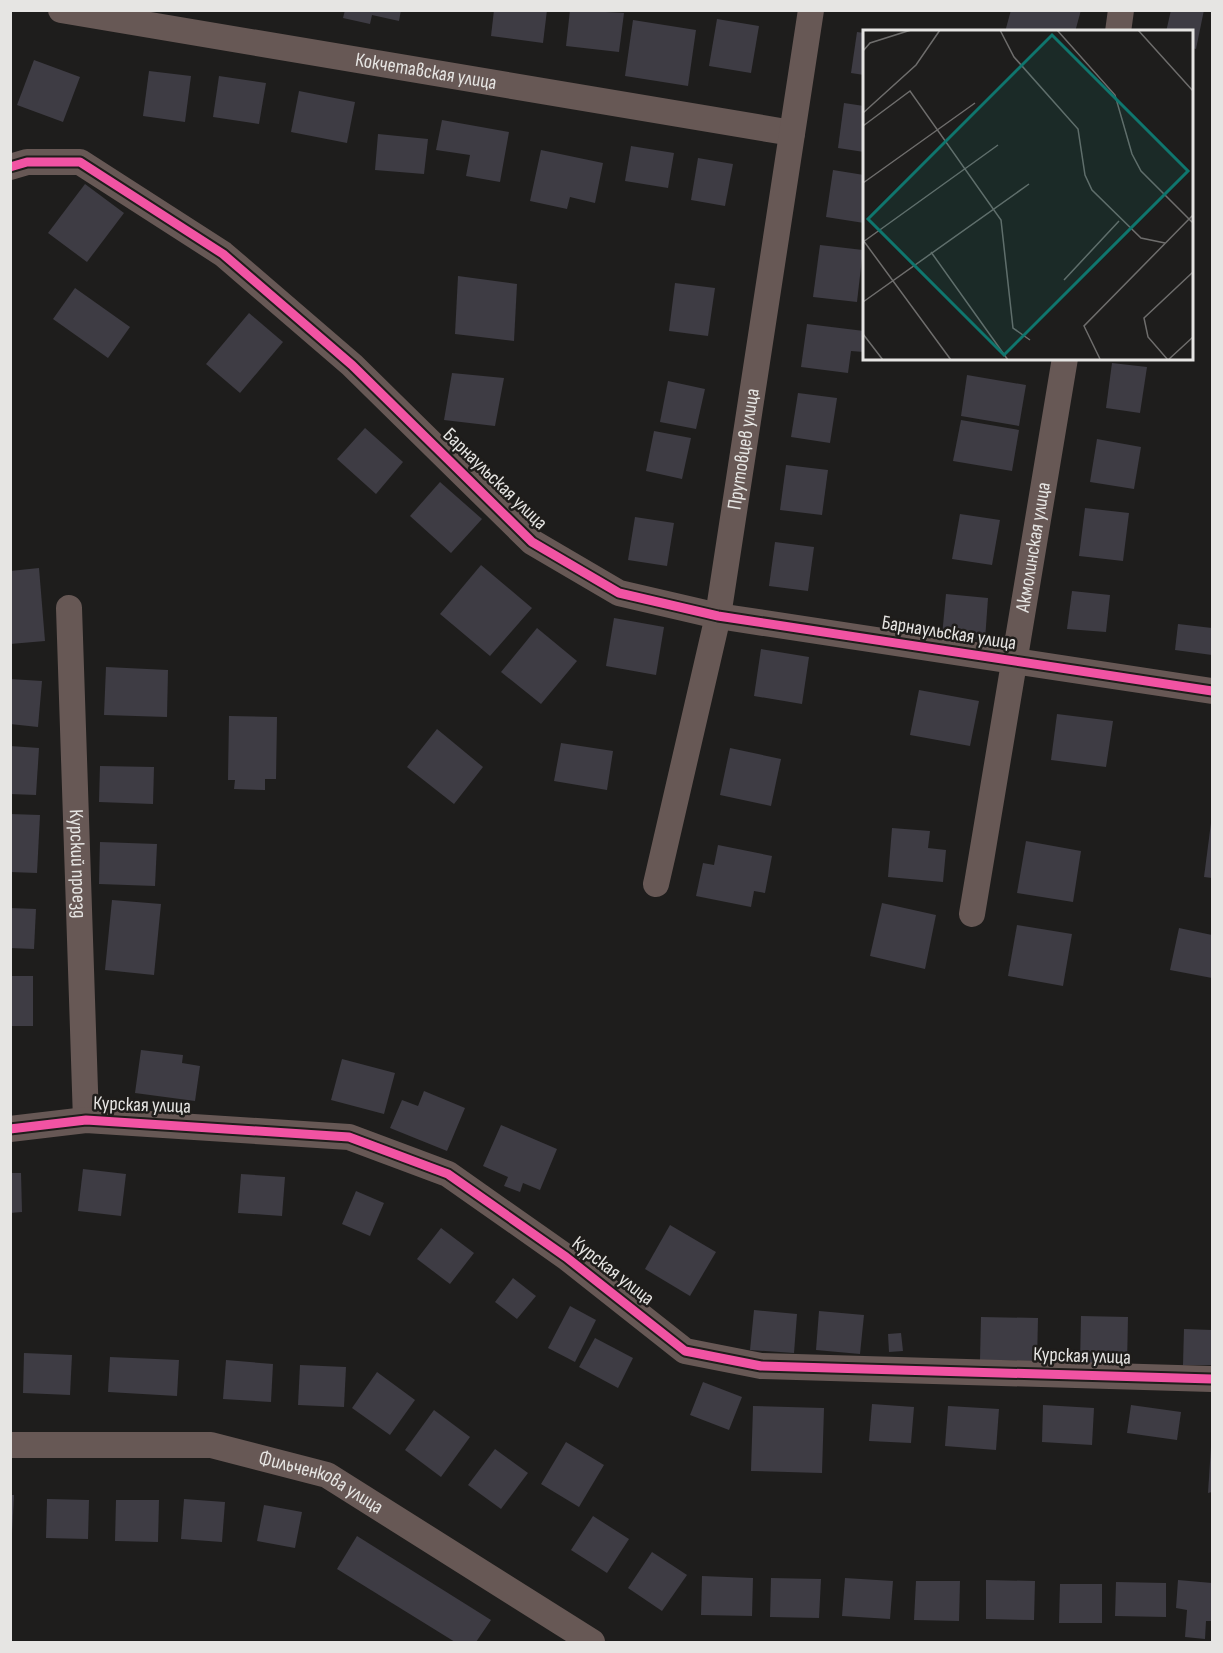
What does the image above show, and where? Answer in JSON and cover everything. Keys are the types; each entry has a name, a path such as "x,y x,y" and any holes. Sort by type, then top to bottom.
{"street":[{"name":"Кокчетавская улица","path":"61,10 792,133"},
{"name":"Прутовцев улица","path":"656,884 718,616 811,10"},
{"path":"1118,30 1121,10"},
{"name":"Барнаульская улица","path":"10,167 27,162 80,162 223,254 352,365 532,542 619,593 718,616 1212,691"},
{"name":"Акмолинская улица","path":"972,914 1065,360"},
{"name":"Курский проезд","path":"69,608 87,1120"},
{"name":"Курская улица","path":"10,1129 87,1120 349,1137 447,1174 566,1257 685,1351 761,1366 1212,1379"},
{"name":"Фильченкова улица","path":"10,1445 211,1445 327,1475 592,1642"}],"building":[{"path":"345,10 401,10 399,21 372,15 370,24 343,18"},
{"path":"494,10 547,10 543,43 491,36"},
{"path":"570,10 624,13 619,52 566,46"},
{"path":"1011,10 1081,10 1076,30 1006,30"},
{"path":"1171,10 1204,10 1196,49 1193,48 1193,30 1166,30"},
{"path":"717,19 759,26 751,73 709,66"},
{"path":"633,20 696,30 688,86 625,76"},
{"path":"857,32 863,33 863,75 851,73"},
{"path":"34,60 80,77 63,122 17,105"},
{"path":"149,71 191,76 185,122 143,116"},
{"path":"219,76 266,83 259,124 213,117"},
{"path":"299,91 355,102 347,143 291,132"},
{"path":"844,103 863,106 863,152 838,148"},
{"path":"442,120 509,132 500,182 466,176 470,155 436,150"},
{"path":"378,134 428,139 424,174 375,170"},
{"path":"631,146 674,153 668,188 625,181"},
{"path":"541,150 603,163 595,203 570,197 567,209 530,201"},
{"path":"698,158 733,164 725,206 691,200"},
{"path":"833,170 863,175 863,223 826,217"},
{"path":"85,184 124,213 87,262 48,233"},
{"path":"820,245 863,250 857,302 813,297"},
{"path":"458,276 517,284 514,341 455,334"},
{"path":"675,283 715,288 708,336 669,331"},
{"path":"75,288 130,327 108,358 53,319"},
{"path":"249,313 283,342 240,393 206,364"},
{"path":"807,324 863,331 863,352 851,351 848,373 801,367"},
{"path":"1112,363 1147,367 1140,413 1106,408"},
{"path":"452,373 504,378 495,426 444,420"},
{"path":"967,375 1026,385 1019,426 961,416"},
{"path":"668,381 705,389 696,429 660,422"},
{"path":"798,393 837,398 830,443 791,437"},
{"path":"961,420 1019,430 1012,471 953,461"},
{"path":"365,428 403,462 376,494 337,459"},
{"path":"654,431 691,438 682,479 646,471"},
{"path":"1097,439 1141,447 1134,489 1090,482"},
{"path":"786,465 828,470 822,515 780,510"},
{"path":"440,482 482,519 451,553 410,516"},
{"path":"1085,508 1129,513 1123,561 1079,556"},
{"path":"960,514 1000,520 992,565 952,559"},
{"path":"635,517 674,523 667,566 628,560"},
{"path":"775,542 814,547 808,591 769,586"},
{"path":"481,565 532,608 490,656 440,614"},
{"path":"39,568 45,641 10,644 10,571"},
{"path":"1072,591 1110,595 1106,632 1067,629"},
{"path":"946,594 988,598 985,640 942,636"},
{"path":"614,618 664,627 656,675 606,666"},
{"path":"1178,624 1212,628 1212,655 1175,650"},
{"path":"537,628 577,661 541,704 501,672"},
{"path":"761,649 809,657 802,704 754,696"},
{"path":"106,667 168,670 167,717 104,715"},
{"path":"10,679 42,681 38,727 10,724"},
{"path":"919,690 979,701 970,746 910,735"},
{"path":"1057,714 1113,721 1106,767 1051,760"},
{"path":"229,716 277,717 276,779 265,779 265,790 234,789 235,780 228,780"},
{"path":"437,729 483,767 454,804 407,767"},
{"path":"561,743 613,751 607,790 554,781"},
{"path":"10,746 39,748 36,795 10,794"},
{"path":"730,748 781,759 771,806 720,795"},
{"path":"100,766 154,767 153,804 99,802"},
{"path":"10,814 40,815 37,873 10,872"},
{"path":"1212,823 1212,878 1204,877"},
{"path":"892,828 930,831 928,848 946,850 943,882 888,877"},
{"path":"1026,841 1081,851 1073,902 1017,893"},
{"path":"100,842 157,844 155,886 99,884"},
{"path":"718,845 772,856 765,893 754,891 751,907 696,896 703,863 714,865"},
{"path":"112,900 161,904 154,975 105,970"},
{"path":"882,903 936,915 925,969 870,956"},
{"path":"10,908 36,909 34,949 10,948"},
{"path":"1017,925 1072,934 1063,986 1008,976"},
{"path":"1179,928 1212,935 1212,978 1170,970"},
{"path":"10,976 33,976 33,1026 10,1026"},
{"path":"141,1050 183,1055 182,1063 200,1066 195,1101 135,1093"},
{"path":"342,1059 395,1073 384,1114 331,1100"},
{"path":"424,1091 465,1108 447,1151 390,1128 402,1100 418,1106"},
{"path":"501,1125 557,1149 540,1190 523,1183 520,1192 504,1186 508,1177 483,1166"},
{"path":"83,1169 126,1174 121,1216 78,1211"},
{"path":"10,1173 21,1173 22,1212 10,1213"},
{"path":"241,1174 285,1177 282,1216 238,1213"},
{"path":"356,1191 384,1203 370,1236 342,1224"},
{"path":"670,1225 716,1252 690,1296 645,1269"},
{"path":"441,1228 474,1253 450,1284 417,1259"},
{"path":"513,1278 536,1296 517,1319 495,1302"},
{"path":"570,1306 596,1320 575,1362 548,1348"},
{"path":"754,1310 797,1314 794,1353 750,1350"},
{"path":"819,1311 864,1315 860,1354 816,1350"},
{"path":"1081,1316 1128,1317 1127,1365 1080,1364"},
{"path":"981,1317 1038,1318 1037,1361 980,1360"},
{"path":"1184,1329 1212,1330 1212,1365 1183,1365"},
{"path":"901,1333 903,1351 889,1352 888,1334"},
{"path":"595,1338 633,1358 618,1388 579,1367"},
{"path":"24,1353 72,1355 70,1395 23,1393"},
{"path":"110,1357 179,1360 177,1396 108,1392"},
{"path":"226,1360 273,1364 271,1402 223,1399"},
{"path":"300,1365 346,1367 344,1407 298,1405"},
{"path":"377,1372 415,1400 390,1435 352,1408"},
{"path":"703,1382 742,1397 729,1430 690,1415"},
{"path":"872,1404 914,1407 911,1443 869,1441"},
{"path":"1043,1405 1094,1408 1092,1445 1042,1442"},
{"path":"1131,1405 1181,1412 1177,1440 1127,1433"},
{"path":"753,1406 824,1408 822,1473 751,1471"},
{"path":"948,1406 999,1409 996,1450 945,1446"},
{"path":"434,1410 470,1437 441,1477 405,1450"},
{"path":"566,1442 604,1465 579,1507 541,1484"},
{"path":"1211,1447 1212,1492 1208,1493"},
{"path":"495,1449 528,1473 501,1509 468,1485"},
{"path":"10,1495 14,1495 12,1533 10,1533"},
{"path":"47,1499 89,1500 88,1539 46,1538"},
{"path":"184,1499 225,1502 222,1542 181,1539"},
{"path":"116,1500 159,1500 158,1542 115,1541"},
{"path":"264,1505 302,1512 295,1548 257,1541"},
{"path":"593,1516 629,1539 607,1573 571,1550"},
{"path":"357,1536 491,1620 476,1642 455,1642 337,1569"},
{"path":"652,1552 687,1575 662,1611 628,1588"},
{"path":"702,1576 753,1578 752,1616 701,1615"},
{"path":"771,1578 821,1579 819,1618 770,1617"},
{"path":"845,1578 893,1581 890,1619 842,1616"},
{"path":"986,1580 1035,1581 1034,1620 986,1619"},
{"path":"1178,1580 1212,1583 1212,1621 1206,1621 1205,1639 1185,1637 1187,1610 1176,1608"},
{"path":"916,1581 960,1581 959,1621 914,1620"},
{"path":"1116,1582 1166,1583 1166,1617 1115,1616"},
{"path":"1060,1584 1102,1584 1102,1623 1059,1623"}],"cycle path":[{"path":"10,167 27,162 80,162 223,254 352,365 532,542 619,593 718,616 1212,691"},
{"path":"10,1129 86,1120 349,1137 448,1174 566,1257 685,1351 761,1366 1212,1379"}]}
